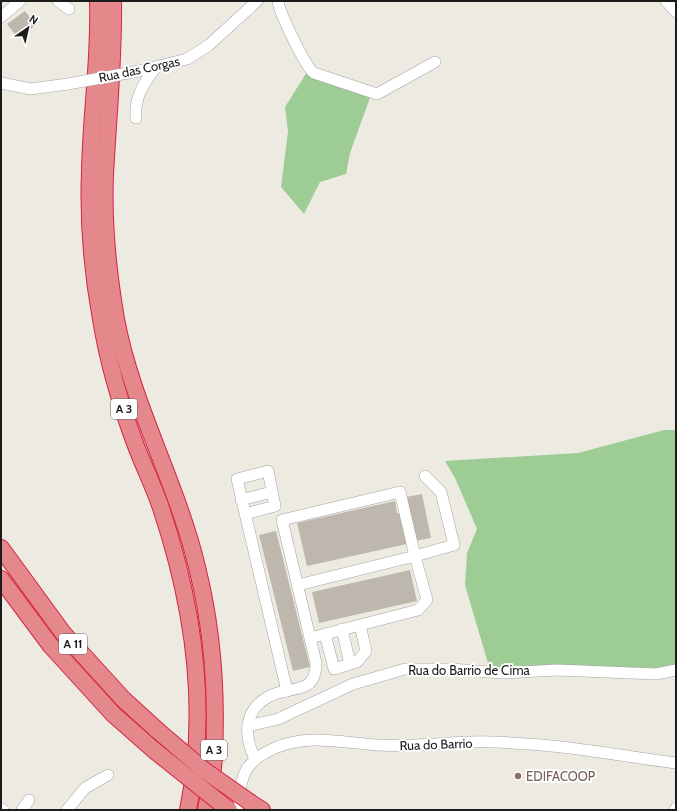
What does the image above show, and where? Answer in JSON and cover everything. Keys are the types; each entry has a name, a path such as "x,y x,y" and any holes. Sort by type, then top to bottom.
{"highway":[{"name":"A 3","path":"98,1 90,171 92,263 101,321 115,382 136,445 160,507 179,568 191,627 197,687 197,734 188,810"},
{"name":"A 3","path":"113,1 114,32 105,177 108,268 116,321 131,377 176,502 197,567 208,627 214,689 214,754 206,810"},
{"name":"A 11","path":"1,548 8,560 64,633 124,700 157,730 250,808"},
{"name":"A 11","path":"1,579 51,646 113,714 154,752 229,810"}],"street":[{"path":"1,16 20,1"},
{"path":"58,1 69,9"},
{"name":"Rua das Corgas","path":"1,83 31,89 139,71 187,59 209,45 257,1"},
{"path":"278,1 284,20 307,66 314,73 377,94 435,62"},
{"path":"666,1 676,12"},
{"path":"136,118 136,105 139,94 156,67"},
{"path":"245,514 275,506 268,471 237,479 245,514 287,691"},
{"path":"298,585 454,545 441,492 425,476"},
{"path":"242,500 272,492"},
{"path":"255,759 248,746 248,726 251,716 259,704 269,696 308,684 315,675 316,663 310,638 298,585 282,520 400,492 427,600 418,610 310,638"},
{"path":"325,634 334,669 357,662 366,651 360,625"},
{"path":"342,629 350,664"},
{"name":"Rua do Barrio de Cima","path":"248,726 278,719 353,684 405,669 452,669 502,673 558,670 656,674 676,670"},
{"name":"Rua do Barrio","path":"250,808 242,777 246,768 255,759 274,748 294,740 322,740 377,745 430,746 471,742 529,744 676,763"},
{"path":"67,810 85,788 108,775"},
{"path":"22,810 28,800"}],"green space":[{"path":"307,72 371,95 350,153 346,174 320,182 304,214 281,187 288,131 285,107"},
{"path":"664,430 676,430 676,665 660,668 551,666 490,670 465,585 467,553 477,529 455,478 445,461 578,453"}],"building":[{"path":"25,11 36,25 18,38 7,24"},
{"path":"422,494 431,538 415,541 406,497"},
{"path":"395,501 397,513 400,513 407,544 307,566 297,523"},
{"path":"276,531 310,667 293,671 259,535"},
{"path":"410,570 417,601 319,623 312,592"}],"place":[{"name":"EDIFACOOP","path":"518,776"}]}
